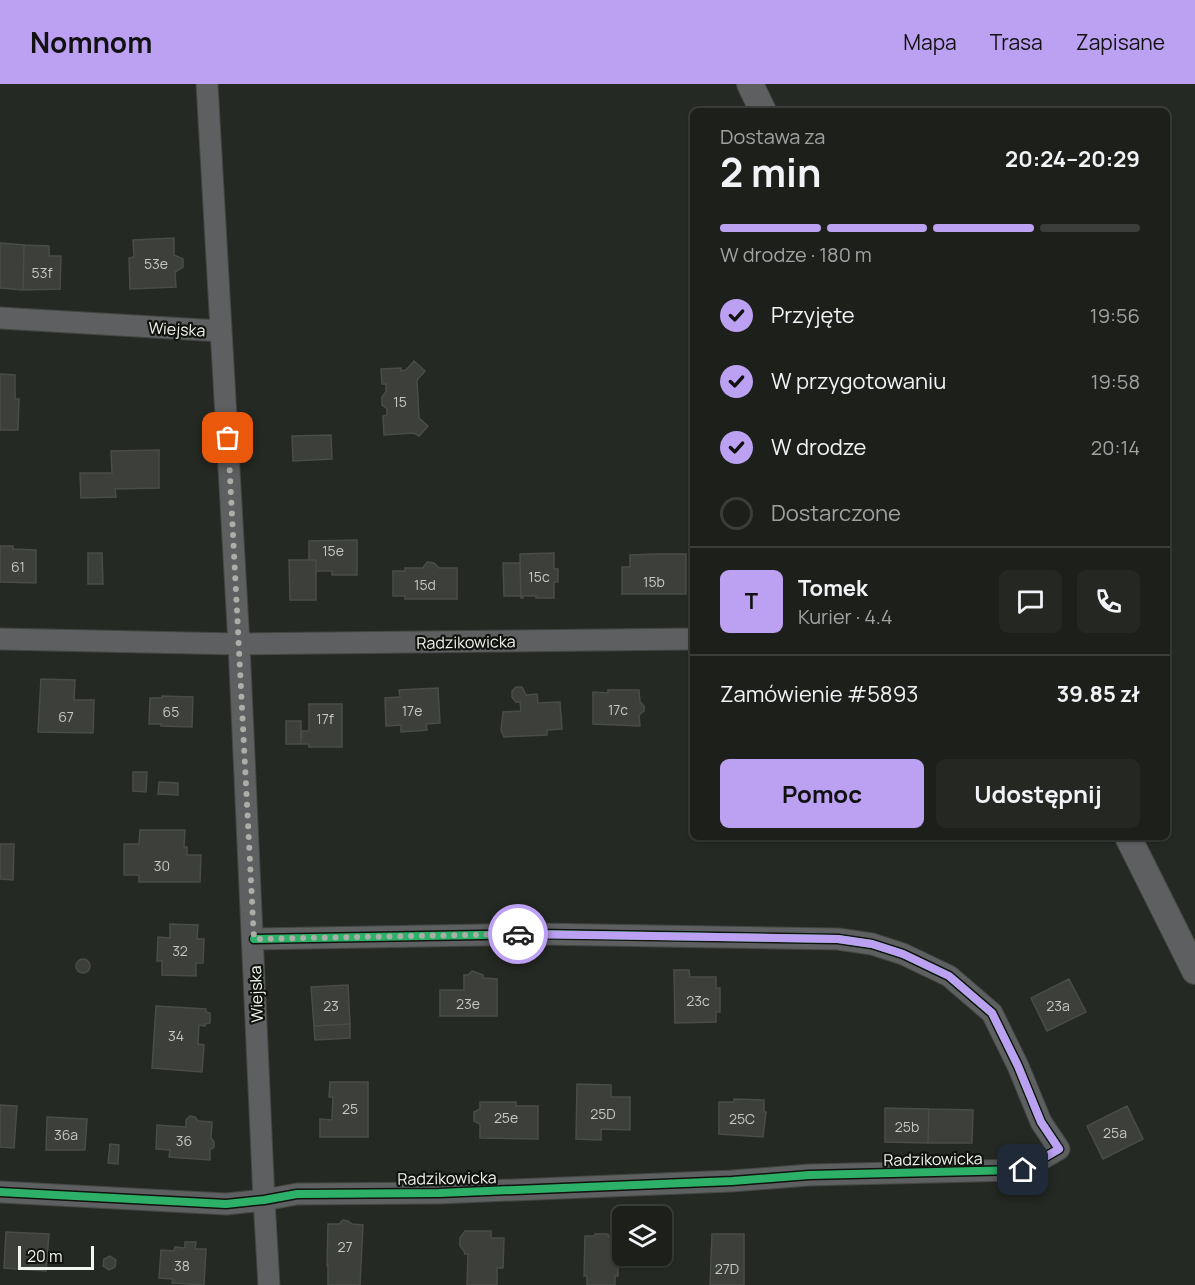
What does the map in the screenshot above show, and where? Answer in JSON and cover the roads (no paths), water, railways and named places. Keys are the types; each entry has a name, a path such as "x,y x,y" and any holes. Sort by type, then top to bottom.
{"street":[{"path":"207,84 222,331"},
{"path":"750,84 762,108"},
{"name":"Wiejska","path":"0,318 222,331 254,939 264,1200"},
{"path":"0,639 239,644"},
{"name":"Radzikowicka","path":"239,644 690,639"},
{"path":"1130,840 1195,970"},
{"name":"Radzikowicka","path":"0,1192 226,1204 297,1194 439,1193 809,1175 1023,1170 1059,1149 1041,1122 1018,1066 992,1013 949,976 903,954 872,944 838,939 538,934 254,939"},
{"path":"264,1200 269,1285"}]}
